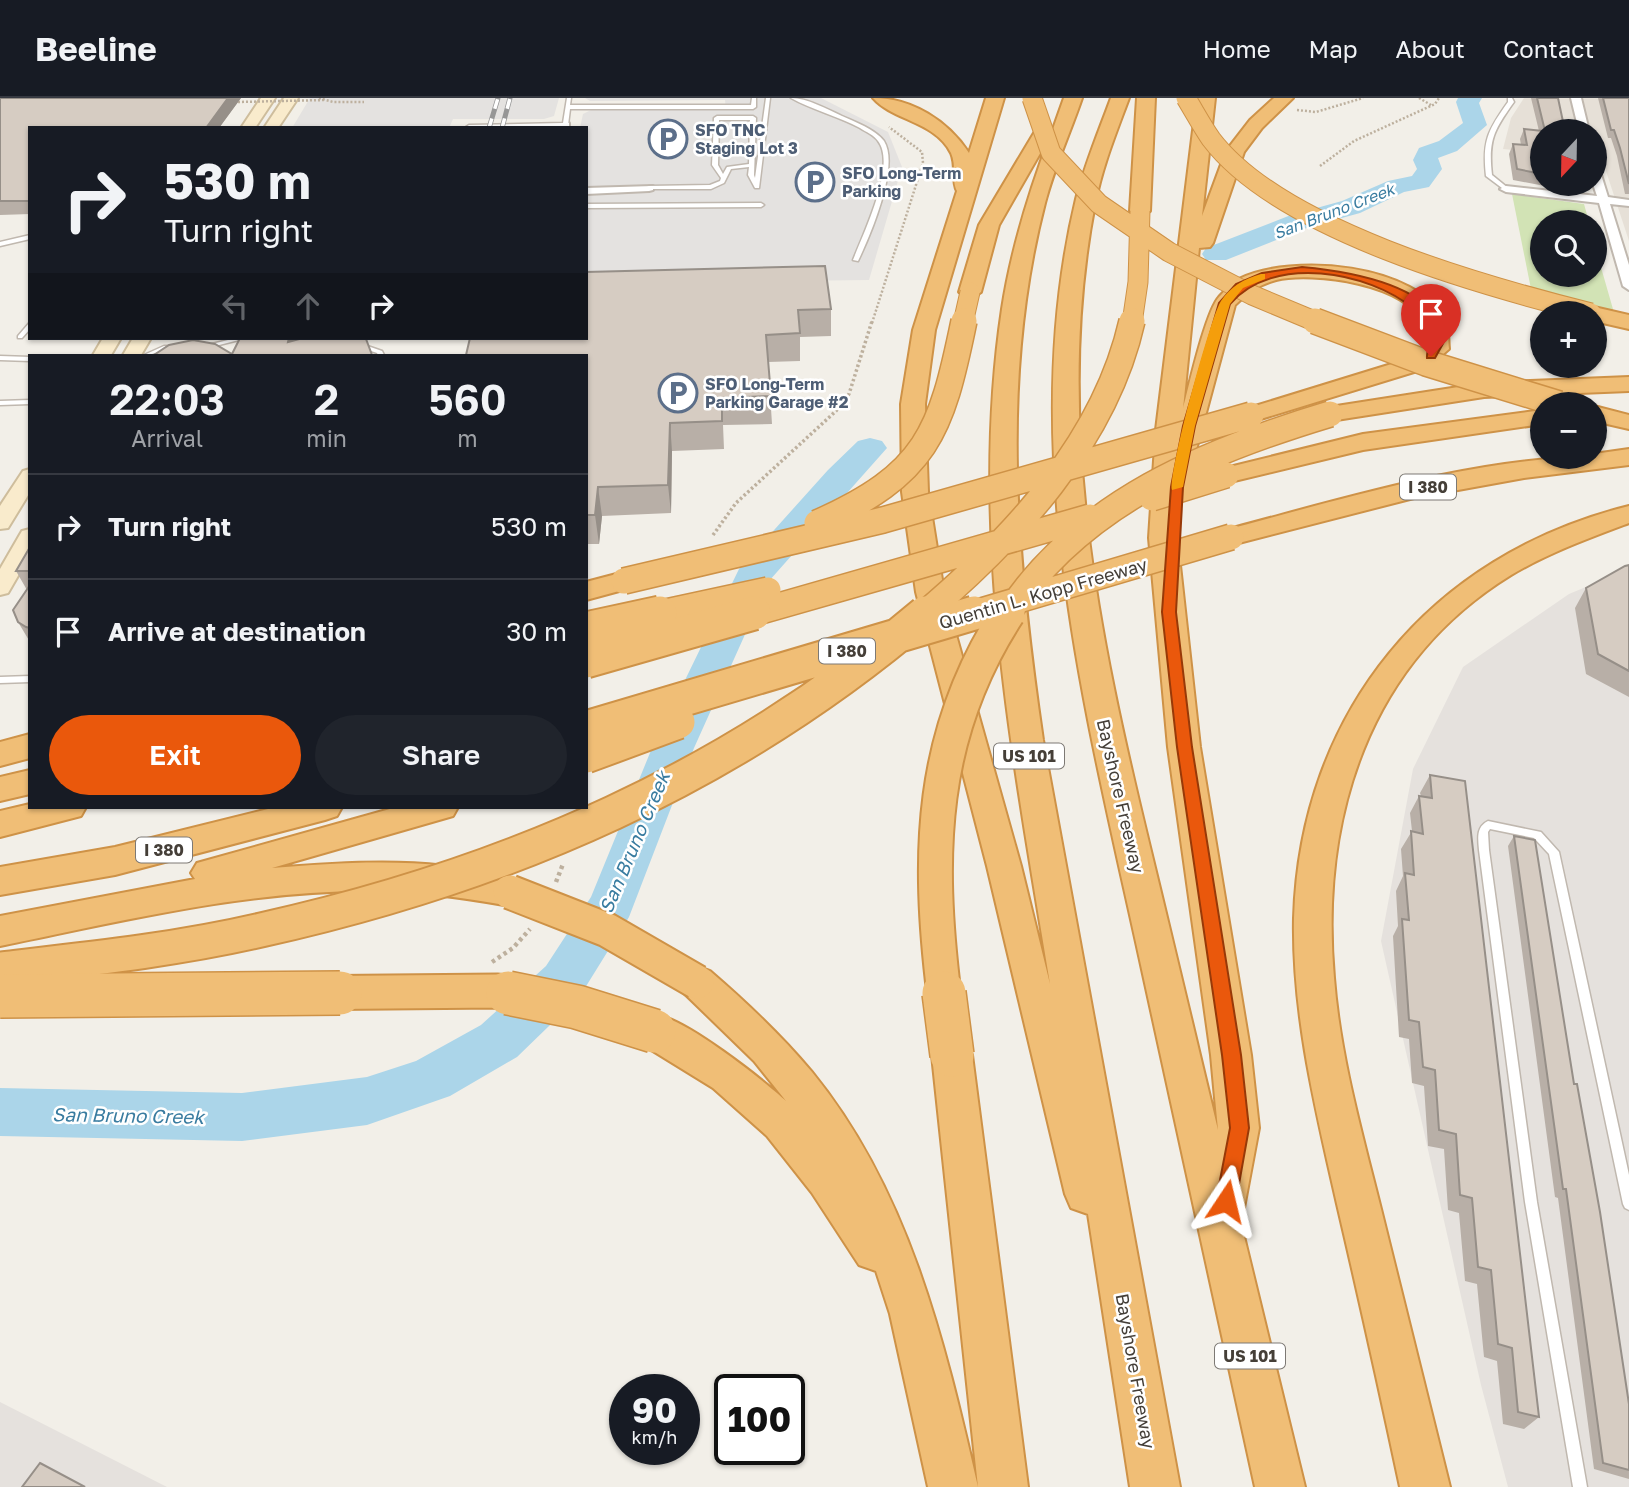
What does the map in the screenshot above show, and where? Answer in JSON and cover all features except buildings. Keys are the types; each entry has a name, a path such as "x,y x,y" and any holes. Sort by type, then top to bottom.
{"highway":[{"path":"882,98 932,124 957,147 966,171 958,212"},
{"path":"995,98 924,330 914,391 912,444 920,541 944,650 1004,866 1026,964 1144,1416"},
{"path":"1031,98 1042,141 1067,176 1108,212 1168,250 1239,288 1335,330 1447,370 1530,395"},
{"path":"588,591 798,531 855,505 896,476 920,451 937,425 981,245 999,205 1035,144 1072,98"},
{"name":"Bayshore Freeway","path":"1072,98 1034,199 1012,304 1002,417 1004,537 1028,749 1155,1487"},
{"name":"Bayshore Freeway","path":"1120,98 1086,201 1072,275 1066,382 1070,491 1083,602 1106,731 1280,1487"},
{"path":"0,969 104,959 260,931 338,912 496,863 635,805 728,753 814,699 903,634 989,555 1033,506 1079,443 1114,379 1132,323 1140,273 1140,211 1146,98"},
{"path":"1186,98 1200,127 1233,161 1310,213 1435,268 1548,301"},
{"path":"1206,98 1165,466 1163,538 1184,747 1231,1055 1239,1128 1221,1226"},
{"path":"1187,269 1205,241 1234,151 1256,124 1290,104"},
{"path":"624,581 895,517 1251,415 1419,363 1437,349 1439,330 1435,321 1400,292 1362,278 1302,270 1266,275 1251,280 1230,294 1221,313 1182,454 1173,524 1170,627"},
{"path":"1607,317 1629,322"},
{"path":"1003,1487 937,929 934,859 938,798 948,742 962,696 985,648 1038,572 1074,536 1149,483 1189,461 1283,426 1378,405 1457,393 1627,406"},
{"path":"1607,410 1627,406"},
{"path":"588,660 950,559 1226,475 1363,442 1530,418"},
{"name":"Quentin L. Kopp Freeway","path":"588,727 1231,537 1412,490 1524,470 1629,457"},
{"path":"1425,1487 1336,1107 1321,1029 1314,976 1314,887 1329,794 1342,756 1376,687 1429,623 1497,571 1536,550 1629,514"},
{"path":"588,629 683,606 909,563 950,559"},
{"path":"588,755 749,696 1107,575"},
{"path":"0,754 28,747"},
{"path":"0,789 28,782"},
{"path":"0,824 61,809"},
{"name":"I 380","path":"0,881 115,861 317,809"},
{"path":"0,928 259,860 434,809"},
{"path":"0,928 187,896 301,880 408,877 510,892 557,906 602,925 697,982 743,1021 787,1069 827,1121 852,1164 888,1241 908,1298 953,1487"},
{"path":"0,996 498,991 552,999 601,1012 654,1031 699,1055 738,1082 774,1112 810,1153 875,1252 901,1305 925,1373"}],"street":[{"path":"249,126 268,98"},
{"path":"272,126 290,98"},
{"path":"1576,98 1581,119"},
{"path":"588,180 610,185"},
{"path":"588,185 649,188"},
{"path":"588,191 649,188"},
{"path":"1507,189 1629,203"},
{"path":"1601,196 1629,286"},
{"path":"0,523 28,478"},
{"path":"0,588 28,539"}],"lane":[{"path":"470,125 564,126 569,98"},
{"path":"627,106 628,98"},
{"path":"723,177 715,165 717,118 753,118 751,175 757,187 768,98"},
{"path":"793,98 871,133 883,145 887,162 886,177 856,260"},
{"path":"1507,189 1489,176 1485,146 1511,102 1510,98"},
{"path":"567,107 714,106 754,103"},
{"path":"649,188 711,187 722,182 729,168 752,165"},
{"path":"588,206 761,205"},
{"path":"0,244 28,237"},
{"path":"20,337 28,327"},
{"path":"149,354 164,348 200,347 234,340"},
{"path":"352,343 368,346 381,354"},
{"path":"0,359 28,359"},
{"path":"0,403 28,402"},
{"path":"0,680 28,679"},
{"path":"1580,1486 1531,1202 1484,850 1483,831 1488,825 1537,835 1554,852 1629,1204"}],"path":[{"path":"319,98 327,101 335,98"},
{"path":"1290,104 1316,112 1363,98"},
{"path":"1419,98 1431,105"},
{"path":"1320,166 1354,141 1431,105 1439,98"},
{"path":"238,102 364,102"}],"shaded area":[{"path":"310,98 559,98 554,116 544,119 453,119 450,126 293,126"},
{"name":"SFO Long-Term Parking","path":"585,98 821,98 888,132 902,167 869,280 588,283 588,126 580,126 583,114 591,110 726,110 725,100 590,101"},
{"path":"1524,98 1629,98 1629,241 1607,174 1607,119 1530,119 1530,152 1503,149 1511,118"},
{"path":"1629,569 1629,1487 1508,1487 1481,1385 1381,941 1413,769 1463,667 1569,594"},
{"path":"0,1402 167,1487 0,1487"}],"green space":[{"path":"1512,194 1584,204 1586,210 1530,210 1530,284"},
{"path":"1531,287 1607,287 1617,323 1607,320 1607,301 1533,299"}],"waterway":[{"name":"San Bruno Creek","path":"1216,254 1300,221 1351,207 1397,186 1420,182 1430,169 1425,160 1428,153 1448,146 1475,125 1467,102 1471,98"},
{"name":"San Bruno Creek","path":"0,1112 242,1117 367,1101 431,1079 499,1041 563,981 612,904 673,748 752,577 840,477 870,448"}],"railway":[{"path":"490,126 498,98"},
{"path":"503,126 510,98"}],"slow traffic":[{"path":"1177,487 1189,426 1221,313 1230,294 1239,286 1261,277"}],"place":[{"name":"SFO TNC Staging Lot 3","path":"668,139"},
{"name":"SFO Long-Term Parking","path":"815,182"},
{"name":"SFO Long-Term Parking Garage #2","path":"678,393"}],"route":[{"path":"1226,1201 1239,1128 1231,1055 1184,747 1169,612 1173,524 1182,454 1221,313 1230,294 1251,280 1284,271 1321,271 1362,278 1400,292 1415,301 1435,321 1439,340 1437,349 1431,356"}]}
